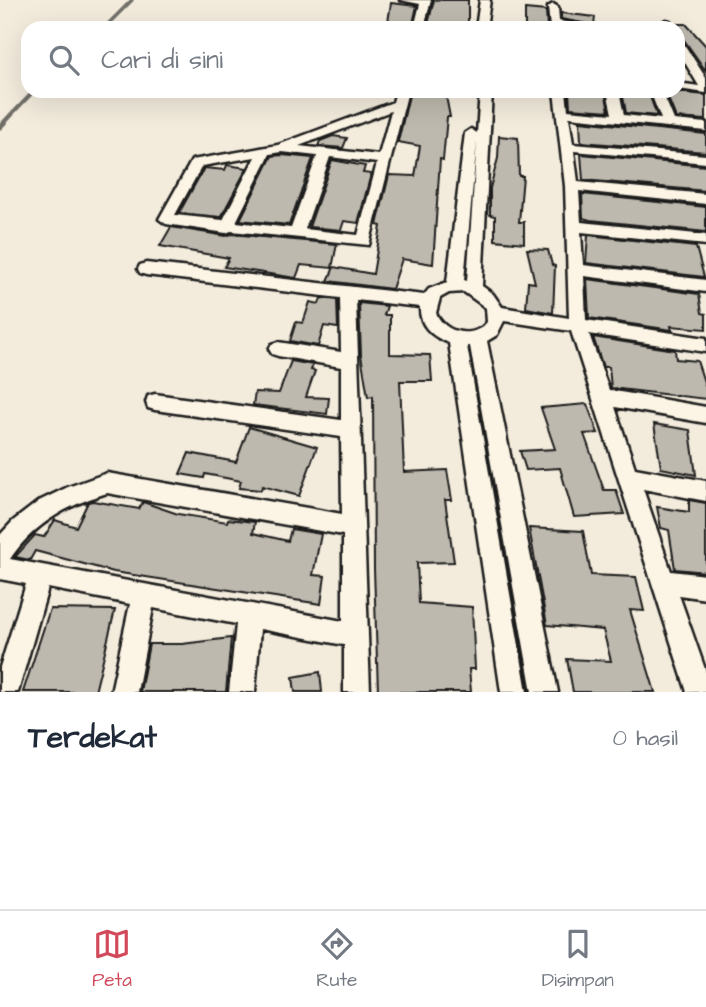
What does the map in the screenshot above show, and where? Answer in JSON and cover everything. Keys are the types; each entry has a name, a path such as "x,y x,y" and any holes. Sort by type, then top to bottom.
{"street":[{"path":"405,0 426,1 421,21"},
{"path":"482,21 485,0"},
{"path":"493,21 496,0"},
{"path":"553,7 554,21"},
{"path":"685,61 706,88"},
{"path":"685,86 706,88"},
{"path":"398,98 281,148 197,163 166,217 168,220 226,228 364,241 400,98"},
{"path":"455,286 473,98"},
{"path":"474,289 486,98"},
{"path":"561,98 572,186 578,326 700,692"},
{"path":"615,98 620,118"},
{"path":"659,98 669,123"},
{"path":"564,113 706,127"},
{"path":"567,147 706,159"},
{"path":"281,148 385,160"},
{"path":"226,228 264,152"},
{"path":"296,234 325,153"},
{"path":"572,186 706,199"},
{"path":"574,226 706,240"},
{"path":"146,269 427,302"},
{"path":"574,269 706,286"},
{"path":"455,286 474,289 489,299 496,313 492,328 467,338 447,335 431,324 427,317 427,302 438,290 455,286"},
{"path":"348,292 358,692"},
{"path":"496,313 706,345"},
{"path":"467,338 514,692"},
{"path":"467,338 545,692"},
{"path":"278,349 350,361"},
{"path":"601,397 706,415"},
{"path":"155,402 351,430"},
{"path":"627,476 706,491"},
{"path":"0,554 22,526 50,506 86,489 107,483 352,526"},
{"path":"0,568 356,635"},
{"path":"5,692 40,576"},
{"path":"662,581 706,587"},
{"path":"124,692 144,595"},
{"path":"242,692 248,615"}],"building":[{"path":"434,0 468,0 468,21 429,21"},
{"path":"391,3 417,6 414,21 388,21"},
{"path":"525,9 546,11 547,21 525,21"},
{"path":"561,13 595,17 594,21 561,19"},
{"path":"685,24 706,46 706,71 685,41"},
{"path":"685,93 706,95 706,120 676,118 668,98 685,98"},
{"path":"408,98 446,98 450,117 447,117 443,160 440,159 433,264 402,259 392,289 328,281 334,267 373,274 381,226 377,225 389,175 415,176 420,146 398,142"},
{"path":"569,98 606,98 609,111 570,108"},
{"path":"623,98 651,98 657,116 626,113"},
{"path":"580,121 706,134 706,152 581,142"},
{"path":"333,136 347,138 343,148 318,146 320,141"},
{"path":"499,136 518,138 519,176 523,176 519,222 524,222 524,243 495,240 495,216 490,215 490,188 498,158"},
{"path":"581,154 706,166 706,191 583,180"},
{"path":"272,156 313,158 289,225 240,220"},
{"path":"332,160 365,166 363,173 371,174 358,223 344,221 341,230 309,227"},
{"path":"227,165 247,168 221,217 179,213 204,168 225,170"},
{"path":"582,194 706,207 706,232 583,218"},
{"path":"171,227 226,236 231,234 337,244 332,268 301,265 296,278 224,267 229,258 160,246"},
{"path":"588,235 696,247 704,277 586,263"},
{"path":"527,249 548,250 552,265 555,266 553,313 526,308 528,282 535,283"},
{"path":"587,279 699,294 702,313 706,314 706,329 671,326 672,330 589,318"},
{"path":"321,298 337,300 338,328 324,326 318,346 290,341 296,322 303,323 310,302 319,304"},
{"path":"359,303 387,306 384,315 390,315 390,354 430,355 432,381 400,381 404,472 447,470 452,500 445,500 454,562 417,563 419,603 472,607 475,669 469,669 471,692 378,692 373,396 368,397 361,355"},
{"path":"593,337 675,350 676,359 697,361 706,388 706,399 611,388 609,367 603,367"},
{"path":"291,361 313,365 311,370 315,371 306,397 329,398 327,414 253,405 255,392 279,393"},
{"path":"587,404 598,433 584,434 604,490 616,490 624,514 574,517 560,468 526,470 520,451 555,449 541,408"},
{"path":"654,424 690,430 696,475 661,468"},
{"path":"249,427 317,447 299,496 262,486 261,490 239,488 241,481 205,474 204,478 180,474 189,453 236,462"},
{"path":"689,500 706,503 706,572 675,569 669,530 661,528 657,507 689,512"},
{"path":"88,502 139,509 143,502 178,514 227,522 228,519 255,522 253,533 288,541 291,529 321,534 313,575 325,576 321,604 114,572 35,551 30,560 15,557 35,535 44,537 55,520 76,527"},
{"path":"529,528 583,531 591,575 636,577 644,611 630,610 655,692 573,692 567,659 611,661 603,630 547,625"},
{"path":"50,609 115,610 95,692 23,692"},
{"path":"231,638 226,692 140,692 149,644 182,644"},
{"path":"320,672 322,692 295,692 293,677"}],"waterway":[{"path":"111,21 132,0"},
{"path":"10,116 27,98"},
{"path":"0,127 12,114"}]}
